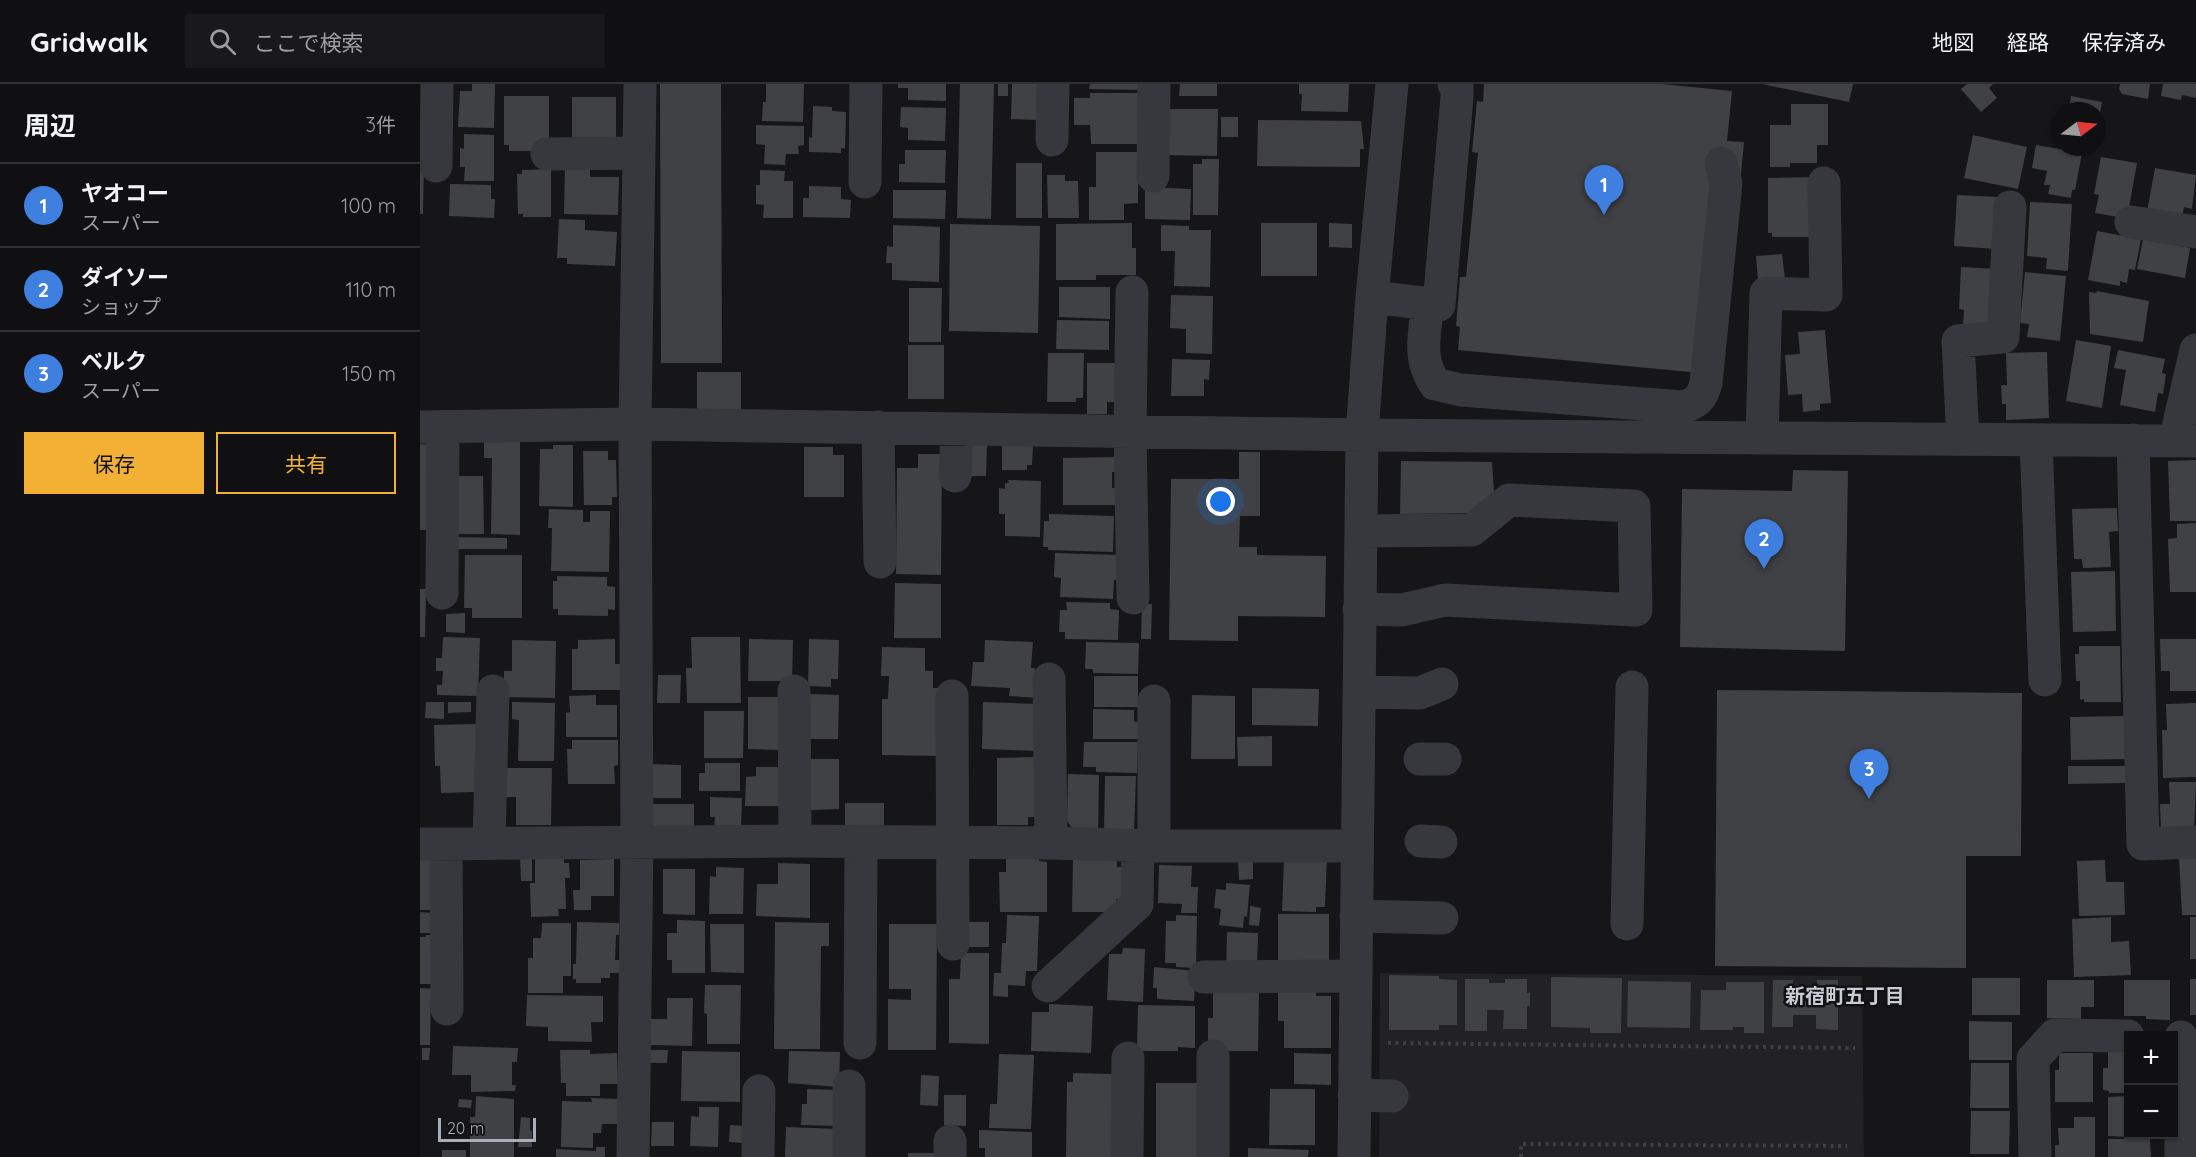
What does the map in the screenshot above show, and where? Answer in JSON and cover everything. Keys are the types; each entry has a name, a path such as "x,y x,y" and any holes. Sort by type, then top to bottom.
{"street":[{"path":"436,166 437,84"},
{"path":"633,1157 637,842 635,424 640,84"},
{"path":"865,182 866,84"},
{"path":"1052,140 1053,84"},
{"path":"1153,176 1154,84"},
{"path":"1354,1157 1362,435 1392,84"},
{"path":"1454,84 1457,87 1457,97 1433,304 1423,352 1426,370 1435,384 1461,390 1683,407 1694,404 1703,396 1706,383 1726,183 1721,163"},
{"path":"547,154 639,153"},
{"path":"1762,438 1766,293 1826,295 1824,183"},
{"path":"1964,439 1958,341 2002,338 2010,207"},
{"path":"2131,222 2196,232"},
{"path":"1132,291 1130,431 1133,598"},
{"path":"1372,297 1433,304"},
{"path":"1433,304 1443,326 1442,355 1448,369 1463,375 1679,388 1685,380 1691,337"},
{"path":"442,593 431,427 635,424 1362,435 2185,441 2196,350"},
{"path":"878,427 880,562"},
{"path":"955,476 957,429"},
{"path":"2036,440 2045,680"},
{"path":"2133,440 2143,844 2196,842"},
{"path":"1359,609 1402,610 1445,600 1636,610 1634,506 1509,500 1472,530 1361,531"},
{"path":"1049,679 1051,843"},
{"path":"1627,924 1622,848 1624,762 1632,687"},
{"path":"794,691 795,841"},
{"path":"489,843 493,692"},
{"path":"1359,692 1427,696"},
{"path":"952,696 953,944"},
{"path":"1048,986 1137,904 1146,846 1154,701"},
{"path":"447,1009 433,844 861,841 1146,846 1357,846"},
{"path":"860,1042 861,841"},
{"path":"1356,915 1428,914"},
{"path":"1204,977 1356,976"},
{"path":"2035,1157 2033,1059 2055,1035 2124,1036"},
{"path":"2181,1157 2183,1037"},
{"path":"1213,1056 1213,1157"},
{"path":"1127,1157 1128,1058"},
{"path":"849,1086 849,1157"},
{"path":"758,1157 759,1091"},
{"path":"1354,1095 1392,1096"}],"path":[{"path":"1387,1043 1855,1048"},
{"path":"1521,1157 1521,1144 1847,1146"}],"shaded area":[{"path":"1380,973 1862,976 1864,1157 1379,1157"}],"building":[{"path":"472,84 495,84 494,128 458,127 460,91 472,91"},
{"path":"660,84 721,84 722,363 661,363"},
{"path":"766,84 804,84 803,122 762,121 763,102 766,102"},
{"path":"898,84 946,84 946,101 908,100 908,88 898,88"},
{"path":"960,84 994,84 991,219 957,218"},
{"path":"998,84 1008,84 1008,96 998,96"},
{"path":"1012,84 1047,84 1042,120 1011,119"},
{"path":"1090,84 1141,84 1140,90 1089,89"},
{"path":"1180,84 1217,84 1217,96 1179,96"},
{"path":"1299,84 1349,84 1348,112 1301,111 1302,94 1299,94"},
{"path":"1484,84 1662,84 1732,91 1727,141 1744,142 1722,375 1458,350 1460,327 1456,326 1460,277 1466,277 1478,153 1472,152 1477,101 1483,102"},
{"path":"1762,84 1853,84 1849,102"},
{"path":"1967,84 1993,84 1989,88 1997,98 1981,112 1961,89"},
{"path":"2120,84 2150,84 2148,99 2122,94 2119,89"},
{"path":"2163,84 2196,84 2196,98 2182,95 2181,100 2161,96"},
{"path":"1090,93 1140,93 1141,144 1091,144 1090,125 1074,125 1074,98 1090,98"},
{"path":"504,96 549,96 549,151 509,151 509,145 504,145"},
{"path":"2071,96 2102,102 2070,102"},
{"path":"572,97 616,97 616,144 572,143"},
{"path":"1791,104 1828,104 1828,145 1817,145 1817,163 1790,163 1790,167 1770,167 1770,125 1791,125"},
{"path":"813,106 832,107 832,111 846,112 845,149 841,148 841,153 809,152"},
{"path":"901,107 946,108 945,141 908,140 908,128 900,127"},
{"path":"1164,109 1218,109 1217,156 1164,155"},
{"path":"1221,117 1238,117 1238,137 1221,137"},
{"path":"1258,120 1361,121 1364,149 1360,149 1360,167 1257,166"},
{"path":"756,125 804,126 804,145 798,146 799,154 786,154 785,165 764,164 765,145 756,144"},
{"path":"464,134 494,135 494,181 464,181 465,167 460,167 460,148 464,149"},
{"path":"1973,135 2027,147 2018,189 1964,178"},
{"path":"2036,145 2052,148 2052,156 2081,156 2075,190 2072,190 2071,198 2048,194 2050,185 2044,185 2047,171 2032,168"},
{"path":"905,150 946,150 945,183 899,182 899,164 905,164"},
{"path":"1096,152 1138,152 1138,203 1124,204 1124,220 1089,220 1089,187 1096,187"},
{"path":"2101,157 2137,163 2128,213 2118,217 2095,213 2099,195 2094,194"},
{"path":"1202,159 1219,159 1218,215 1193,215 1193,164 1202,164"},
{"path":"420,161 424,161 423,214 420,214"},
{"path":"1016,163 1042,163 1042,218 1016,218"},
{"path":"565,166 590,166 590,177 619,177 618,215 564,214"},
{"path":"2155,168 2196,175 2192,209 2184,207 2181,223 2146,217"},
{"path":"551,169 551,217 523,217 523,214 518,214 517,174 522,174 522,170"},
{"path":"760,170 785,171 784,181 793,181 793,218 763,218 764,205 756,204 756,185 760,185"},
{"path":"1047,175 1065,175 1065,181 1078,181 1079,218 1048,218"},
{"path":"1815,177 1816,237 1772,237 1772,233 1768,233 1768,178"},
{"path":"450,184 491,185 491,199 495,199 494,218 449,216"},
{"path":"809,186 841,187 841,199 851,200 850,218 803,217 803,198 809,198"},
{"path":"1145,187 1191,189 1190,220 1145,219"},
{"path":"893,190 946,190 945,219 893,218"},
{"path":"1957,195 1998,197 1995,249 1954,246"},
{"path":"2030,202 2072,204 2068,271 2046,269 2047,258 2027,256"},
{"path":"559,219 585,220 585,230 617,232 615,266 567,264 567,258 557,258"},
{"path":"1132,223 1132,248 1136,248 1136,275 1096,275 1096,280 1056,280 1056,224"},
{"path":"1261,223 1317,223 1317,276 1261,276"},
{"path":"1329,223 1352,224 1352,248 1329,247"},
{"path":"950,224 1040,226 1038,333 949,331"},
{"path":"893,225 940,227 939,282 892,280 892,263 886,263 887,246 893,247"},
{"path":"1161,225 1189,226 1189,230 1211,230 1210,287 1174,286 1175,251 1161,251"},
{"path":"2097,231 2141,239 2135,270 2129,269 2127,283 2120,281 2120,286 2088,280"},
{"path":"2143,239 2190,248 2185,278 2137,269"},
{"path":"1782,254 1785,279 1758,281 1756,256"},
{"path":"1961,267 1999,269 1995,329 1963,327 1964,310 1959,309"},
{"path":"2025,272 2066,276 2060,341 2027,337 2029,324 2020,323"},
{"path":"1059,287 1110,287 1110,319 1059,317"},
{"path":"909,288 942,288 941,342 909,342"},
{"path":"2097,291 2149,301 2143,342 2090,334 2089,292 2096,293"},
{"path":"1171,295 1213,296 1212,354 1186,353 1186,329 1170,328"},
{"path":"1057,320 1109,321 1109,350 1056,349"},
{"path":"1825,330 1831,403 1820,404 1820,410 1803,412 1802,394 1788,395 1785,355 1800,354 1798,332"},
{"path":"2076,340 2111,346 2102,408 2066,401"},
{"path":"908,345 944,345 944,399 908,399"},
{"path":"2118,350 2165,359 2162,373 2166,374 2163,394 2158,393 2155,412 2120,405 2126,370 2114,368"},
{"path":"2047,352 2049,418 2006,420 2006,404 2002,404 2001,385 2007,385 2006,353"},
{"path":"1048,353 1084,353 1083,398 1076,398 1076,402 1047,402"},
{"path":"1172,359 1210,360 1209,380 1204,379 1204,396 1171,396"},
{"path":"1087,363 1119,363 1119,402 1107,402 1107,414 1087,414"},
{"path":"697,372 741,372 741,410 697,410"},
{"path":"484,439 520,440 520,535 491,534 492,458 484,458"},
{"path":"420,444 433,445 431,530 420,530"},
{"path":"967,444 987,445 986,476 966,476"},
{"path":"553,445 573,445 573,507 539,506 540,449 553,449"},
{"path":"1002,445 1033,446 1032,465 1027,465 1027,470 1002,470"},
{"path":"804,447 833,447 833,455 844,455 844,497 804,497"},
{"path":"583,451 608,451 608,460 616,460 617,497 612,497 612,505 584,505"},
{"path":"1239,452 1260,452 1260,516 1240,516 1239,547 1257,547 1257,555 1326,556 1325,617 1238,616 1238,641 1169,640 1171,479 1239,479"},
{"path":"918,454 942,454 941,575 896,574 897,468 918,468"},
{"path":"1116,457 1116,472 1112,472 1112,488 1116,488 1116,505 1063,505 1063,458"},
{"path":"2196,460 2196,521 2170,521 2168,461"},
{"path":"1401,461 1492,462 1494,493 1477,513 1400,514"},
{"path":"1793,470 1848,471 1845,651 1680,647 1682,489 1792,491"},
{"path":"452,476 483,476 484,534 453,534"},
{"path":"1008,480 1041,481 1040,537 1005,536 1005,514 999,514 999,488 1005,489 1005,483 1009,483"},
{"path":"2117,508 2118,531 2109,532 2111,567 2083,568 2082,559 2074,559 2072,509"},
{"path":"549,509 583,510 583,522 590,522 590,511 610,511 609,572 551,571 552,528 548,528"},
{"path":"1049,514 1114,516 1113,552 1048,550 1048,547 1043,547 1044,521 1049,521"},
{"path":"2196,523 2196,592 2170,592 2168,539 2177,538 2177,524"},
{"path":"450,537 507,538 507,549 450,549"},
{"path":"1055,553 1120,555 1119,580 1114,580 1113,599 1060,597 1061,578 1054,577"},
{"path":"465,555 522,555 522,618 472,618 472,608 464,608"},
{"path":"2115,571 2116,631 2073,632 2071,572"},
{"path":"557,576 607,577 607,586 615,587 615,610 608,609 608,616 558,615 558,609 553,609 553,581 557,581"},
{"path":"895,583 941,584 941,638 894,638"},
{"path":"420,589 426,589 425,637 420,637"},
{"path":"1066,602 1110,603 1110,609 1119,610 1118,640 1065,639 1065,632 1059,632 1060,610 1067,610"},
{"path":"1142,604 1152,604 1151,639 1141,639"},
{"path":"465,613 465,633 446,632 446,614"},
{"path":"443,637 480,638 478,696 437,695 437,685 442,685 443,671 436,671 436,658 442,658"},
{"path":"691,637 740,637 741,703 687,703 686,668 692,668"},
{"path":"615,639 615,664 621,664 621,690 572,690 572,649 578,649 578,640"},
{"path":"749,639 793,640 792,681 748,681"},
{"path":"809,639 839,640 838,679 831,679 831,687 808,686"},
{"path":"2160,639 2196,639 2196,691 2170,691 2170,671 2161,671"},
{"path":"512,640 556,641 555,698 504,697 504,671 512,671"},
{"path":"985,640 1033,642 1031,668 1035,668 1034,687 1039,698 1009,696 1010,688 971,686 973,662 984,662"},
{"path":"1086,642 1139,643 1138,674 1093,673 1093,669 1085,669"},
{"path":"2079,646 2120,646 2121,702 2084,702 2084,699 2080,700 2080,681 2076,681 2075,654 2079,654"},
{"path":"882,647 925,648 925,671 933,671 933,688 938,688 938,756 882,755 882,699 888,699 889,676 881,676"},
{"path":"658,675 681,675 680,703 657,703"},
{"path":"1094,676 1138,676 1138,707 1094,707"},
{"path":"1252,688 1319,689 1318,726 1252,725"},
{"path":"1717,690 2022,693 2021,856 1966,856 1966,968 1715,966"},
{"path":"810,694 839,695 838,739 808,739"},
{"path":"596,695 596,705 617,705 617,737 566,737 566,713 570,712 569,696"},
{"path":"1192,695 1235,696 1235,759 1191,759"},
{"path":"748,697 781,697 781,750 748,749"},
{"path":"426,702 444,702 444,719 425,718"},
{"path":"448,702 471,702 471,712 448,713"},
{"path":"512,702 555,703 554,761 518,761 519,720 512,719"},
{"path":"983,702 1038,704 1037,751 982,749"},
{"path":"2196,703 2196,777 2163,778 2162,730 2167,730 2166,704"},
{"path":"1093,709 1134,710 1134,721 1138,722 1138,739 1093,739"},
{"path":"704,711 744,711 743,758 704,758"},
{"path":"2124,716 2125,759 2071,760 2070,717"},
{"path":"476,724 477,792 441,793 440,766 435,766 434,725"},
{"path":"1272,736 1272,766 1238,766 1237,737"},
{"path":"572,740 618,740 618,765 614,766 615,784 568,784 567,749 572,749"},
{"path":"1084,742 1138,742 1137,773 1096,772 1096,767 1083,767"},
{"path":"1035,757 1036,817 1028,817 1028,825 997,825 997,758"},
{"path":"805,759 839,759 839,809 811,810"},
{"path":"705,763 740,763 740,791 699,791 699,773 705,773"},
{"path":"649,764 681,765 681,798 649,798"},
{"path":"2068,766 2125,766 2125,783 2068,784"},
{"path":"756,767 781,767 781,806 745,806 746,777 756,776"},
{"path":"501,768 552,768 551,825 516,825 516,797 500,797"},
{"path":"1068,774 1099,775 1098,836 1078,836 1067,821"},
{"path":"1105,776 1136,776 1134,834 1104,833"},
{"path":"2169,782 2196,782 2194,830 2161,830 2160,804 2170,804"},
{"path":"710,797 742,798 741,829 714,829 715,817 710,817"},
{"path":"845,803 884,803 884,827 845,827"},
{"path":"650,804 694,804 694,831 650,831"},
{"path":"1238,855 1253,855 1253,879 1239,880"},
{"path":"420,856 433,860 432,910 420,910"},
{"path":"520,856 532,856 532,881 521,881"},
{"path":"1327,857 1325,907 1316,907 1316,912 1282,911 1284,859"},
{"path":"2196,857 2196,915 2182,915 2179,858"},
{"path":"564,858 564,863 569,863 570,878 565,878 566,909 558,909 559,916 531,917 530,883 535,883 535,859"},
{"path":"1006,858 1039,858 1039,861 1047,862 1047,912 1000,912 999,872 1006,872"},
{"path":"1073,858 1117,858 1117,867 1122,867 1122,899 1116,899 1116,906 1111,912 1072,912"},
{"path":"614,859 614,896 591,896 591,910 574,910 573,890 580,890 580,860"},
{"path":"2105,860 2106,882 2124,882 2125,915 2079,916 2077,861"},
{"path":"778,863 810,864 810,918 756,916 757,884 778,884"},
{"path":"1159,865 1192,866 1191,887 1198,887 1197,913 1181,913 1182,904 1158,903"},
{"path":"716,867 744,868 743,914 709,914 710,876 716,877"},
{"path":"663,869 695,869 695,915 663,914"},
{"path":"1226,883 1250,885 1247,917 1244,916 1243,928 1219,925 1221,909 1214,908 1216,889 1226,890"},
{"path":"1250,906 1261,908 1259,926 1249,925"},
{"path":"420,912 433,913 433,933 420,933"},
{"path":"1278,914 1329,914 1329,967 1278,967"},
{"path":"1007,915 1039,916 1037,971 1026,971 1025,986 1008,985 1008,997 993,996 994,973 1001,973 1002,943 1006,943"},
{"path":"1176,915 1197,916 1196,968 1176,967 1176,963 1165,963 1166,921 1176,921"},
{"path":"2111,917 2111,942 2129,941 2131,975 2074,977 2072,919"},
{"path":"2190,917 2196,917 2196,959 2190,959"},
{"path":"677,920 705,921 705,973 672,973 672,960 667,960 667,933 677,933"},
{"path":"577,922 619,923 615,960 619,960 619,973 610,973 610,978 601,978 601,983 576,983 576,979 573,979 573,964 576,964"},
{"path":"775,922 829,923 829,946 821,946 820,1049 774,1049"},
{"path":"960,922 989,922 989,947 960,947"},
{"path":"542,923 571,923 571,976 563,976 563,993 528,993 528,958 533,958 533,938 541,938"},
{"path":"710,924 744,924 744,973 711,972"},
{"path":"889,924 937,924 936,1050 888,1050 888,999 911,1000 911,989 889,989"},
{"path":"1227,932 1258,933 1257,968 1226,970"},
{"path":"426,935 433,935 434,984 420,984 420,937 426,937"},
{"path":"1123,948 1145,949 1143,1002 1107,1000 1109,954 1122,954"},
{"path":"961,953 989,953 989,1044 949,1043 949,979 960,979"},
{"path":"1154,967 1196,971 1194,1001 1157,999 1157,988 1153,988"},
{"path":"1389,975 1439,976 1439,979 1457,980 1457,1025 1439,1025 1439,1030 1389,1030"},
{"path":"1551,977 1622,978 1621,1033 1590,1033 1590,1028 1551,1027"},
{"path":"1972,978 2020,978 2020,1015 1972,1015"},
{"path":"1465,979 1489,979 1489,983 1505,983 1505,979 1527,979 1530,1006 1527,1006 1527,1029 1503,1029 1504,1010 1487,1010 1487,1031 1465,1031"},
{"path":"2190,979 2196,979 2196,1015 2190,1015"},
{"path":"1773,980 1793,980 1793,985 1817,985 1817,980 1838,980 1838,1030 1816,1029 1816,1015 1793,1015 1793,1027 1772,1027"},
{"path":"2047,980 2094,980 2094,1007 2081,1007 2081,1019 2047,1018"},
{"path":"2124,980 2170,980 2170,1020 2146,1019 2146,1016 2124,1016"},
{"path":"1628,981 1691,982 1690,1028 1627,1027"},
{"path":"1726,982 1764,982 1764,1033 1744,1033 1744,1027 1733,1027 1733,1030 1700,1030 1701,990 1726,990"},
{"path":"705,985 741,985 740,1044 707,1044 707,1014 704,1013"},
{"path":"420,988 434,989 431,994 430,1045 420,1045"},
{"path":"1213,989 1259,989 1258,1051 1208,1051 1208,1018 1213,1018"},
{"path":"1278,989 1316,989 1316,996 1331,996 1331,1048 1284,1048 1284,1021 1278,1021"},
{"path":"527,995 603,996 603,1022 591,1022 592,1042 548,1041 548,1027 526,1026"},
{"path":"667,998 693,998 692,1046 651,1045 651,1019 667,1019"},
{"path":"1049,1004 1093,1006 1091,1053 1031,1051 1032,1012 1049,1012"},
{"path":"1138,1005 1195,1006 1195,1048 1178,1047 1178,1051 1137,1051"},
{"path":"1969,1021 2012,1022 2012,1060 1969,1060"},
{"path":"453,1046 518,1048 517,1062 512,1062 512,1085 516,1085 515,1091 471,1092 471,1075 452,1075"},
{"path":"422,1048 430,1048 429,1060 422,1060"},
{"path":"560,1050 590,1050 590,1054 617,1053 618,1084 600,1084 600,1096 566,1096 566,1083 561,1083"},
{"path":"650,1050 668,1050 667,1063 650,1063"},
{"path":"2124,1050 2124,1093 2109,1093 2103,1090 2103,1068 2108,1068 2108,1051"},
{"path":"682,1051 740,1052 740,1102 681,1101"},
{"path":"789,1051 840,1052 839,1087 788,1083"},
{"path":"1294,1053 1331,1054 1331,1085 1294,1084"},
{"path":"2059,1053 2093,1053 2093,1102 2055,1102 2055,1070 2059,1070"},
{"path":"999,1054 1034,1055 1031,1129 989,1128 990,1104 997,1104"},
{"path":"1971,1063 2009,1063 2009,1108 1970,1108"},
{"path":"1073,1073 1112,1074 1113,1157 1066,1157 1067,1082 1073,1082"},
{"path":"921,1075 939,1076 938,1106 920,1105"},
{"path":"1156,1083 1203,1083 1203,1157 1156,1157"},
{"path":"807,1089 841,1090 840,1126 801,1125 802,1104 807,1104"},
{"path":"1270,1089 1315,1089 1315,1145 1269,1145"},
{"path":"944,1095 966,1095 966,1126 944,1125"},
{"path":"476,1096 514,1099 514,1157 470,1157 470,1117 475,1117"},
{"path":"2124,1096 2124,1137 2108,1136 2108,1097"},
{"path":"591,1098 620,1099 620,1124 602,1124 601,1133 593,1133 593,1148 561,1147 562,1101 592,1102"},
{"path":"459,1099 472,1100 471,1108 458,1107"},
{"path":"699,1107 719,1107 718,1147 690,1146 691,1116 699,1117"},
{"path":"1971,1111 2010,1111 2009,1154 1970,1154"},
{"path":"521,1117 530,1118 532,1147 518,1147"},
{"path":"2074,1117 2095,1117 2095,1157 2055,1157 2055,1145 2059,1145 2058,1128 2074,1128"},
{"path":"652,1122 674,1122 674,1146 651,1146"},
{"path":"730,1125 744,1126 743,1143 729,1142"},
{"path":"786,1127 839,1129 838,1157 785,1157"},
{"path":"979,1130 1032,1132 1032,1157 985,1157 985,1148 979,1148"},
{"path":"2108,1139 2150,1139 2151,1157 2108,1157"},
{"path":"596,1147 605,1147 605,1157 556,1157 556,1149 596,1151"},
{"path":"1248,1148 1309,1150 1308,1157 1248,1157"},
{"path":"442,1150 466,1150 466,1157 442,1157"},
{"path":"908,1153 938,1153 938,1157 908,1157"}],"place":[{"name":"ヤオコー","path":"1604,215"},
{"name":"ダイソー","path":"1764,569"},
{"name":"ベルク","path":"1869,799"}],"district":[{"name":"新宿町五丁目","path":"1845,996"}]}
